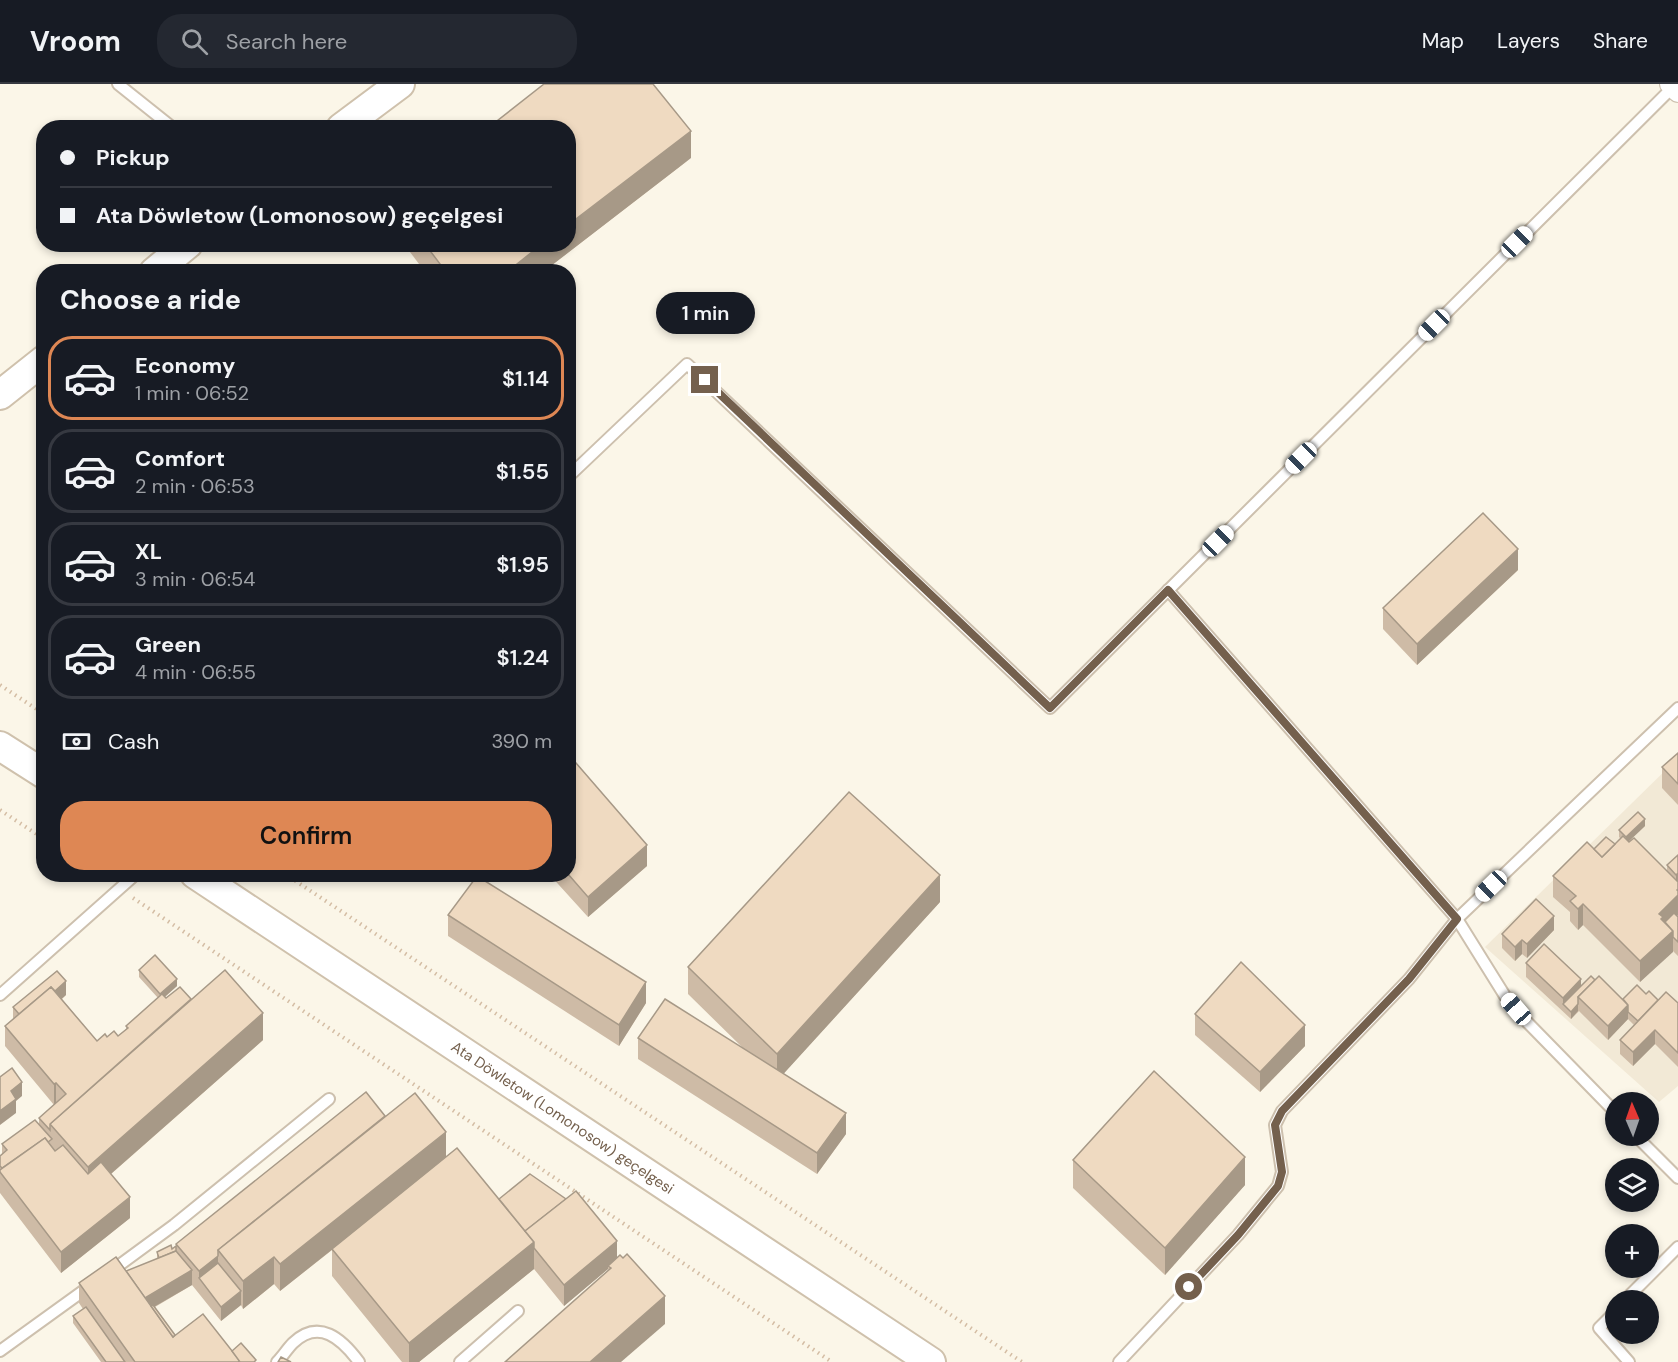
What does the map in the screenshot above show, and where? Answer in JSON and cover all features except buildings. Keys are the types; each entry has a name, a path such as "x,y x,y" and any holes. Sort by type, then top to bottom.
{"street":[{"path":"352,120 400,84"},
{"path":"164,264 178,252"},
{"path":"0,395 36,366"},
{"path":"0,746 36,769"},
{"name":"Ata Döwletow (Lomonosow) geçelgesi","path":"207,882 931,1362"}],"lane":[{"path":"118,84 163,120"},
{"path":"576,469 687,364 1050,708 1674,88"},
{"path":"1168,590 1457,919 1505,996 1527,1022 1605,1102"},
{"path":"1119,1362 1238,1235 1278,1186 1282,1172 1275,1125 1282,1111 1409,979 1457,919 1678,708"},
{"path":"0,994 126,882"},
{"path":"0,1352 174,1226 329,1099"},
{"path":"1646,1146 1678,1178"},
{"path":"1636,1290 1678,1247"},
{"path":"460,1362 518,1311"},
{"path":"1605,1322 1599,1328 1605,1335"},
{"path":"277,1362 293,1343 308,1333 326,1332 346,1344 359,1362"},
{"path":"1613,1344 1629,1362"}],"path":[{"path":"0,685 36,709"},
{"path":"0,810 36,834"},
{"path":"297,882 1022,1362"},
{"path":"118,888 832,1362"}],"shaded area":[{"path":"1678,758 1678,1086 1659,1102 1659,1092 1648,1092 1485,947"}],"route":[{"path":"705,380 1050,708 1168,590 1457,919 1409,979 1282,1111 1275,1125 1282,1172 1278,1186 1238,1235 1189,1287"}]}
